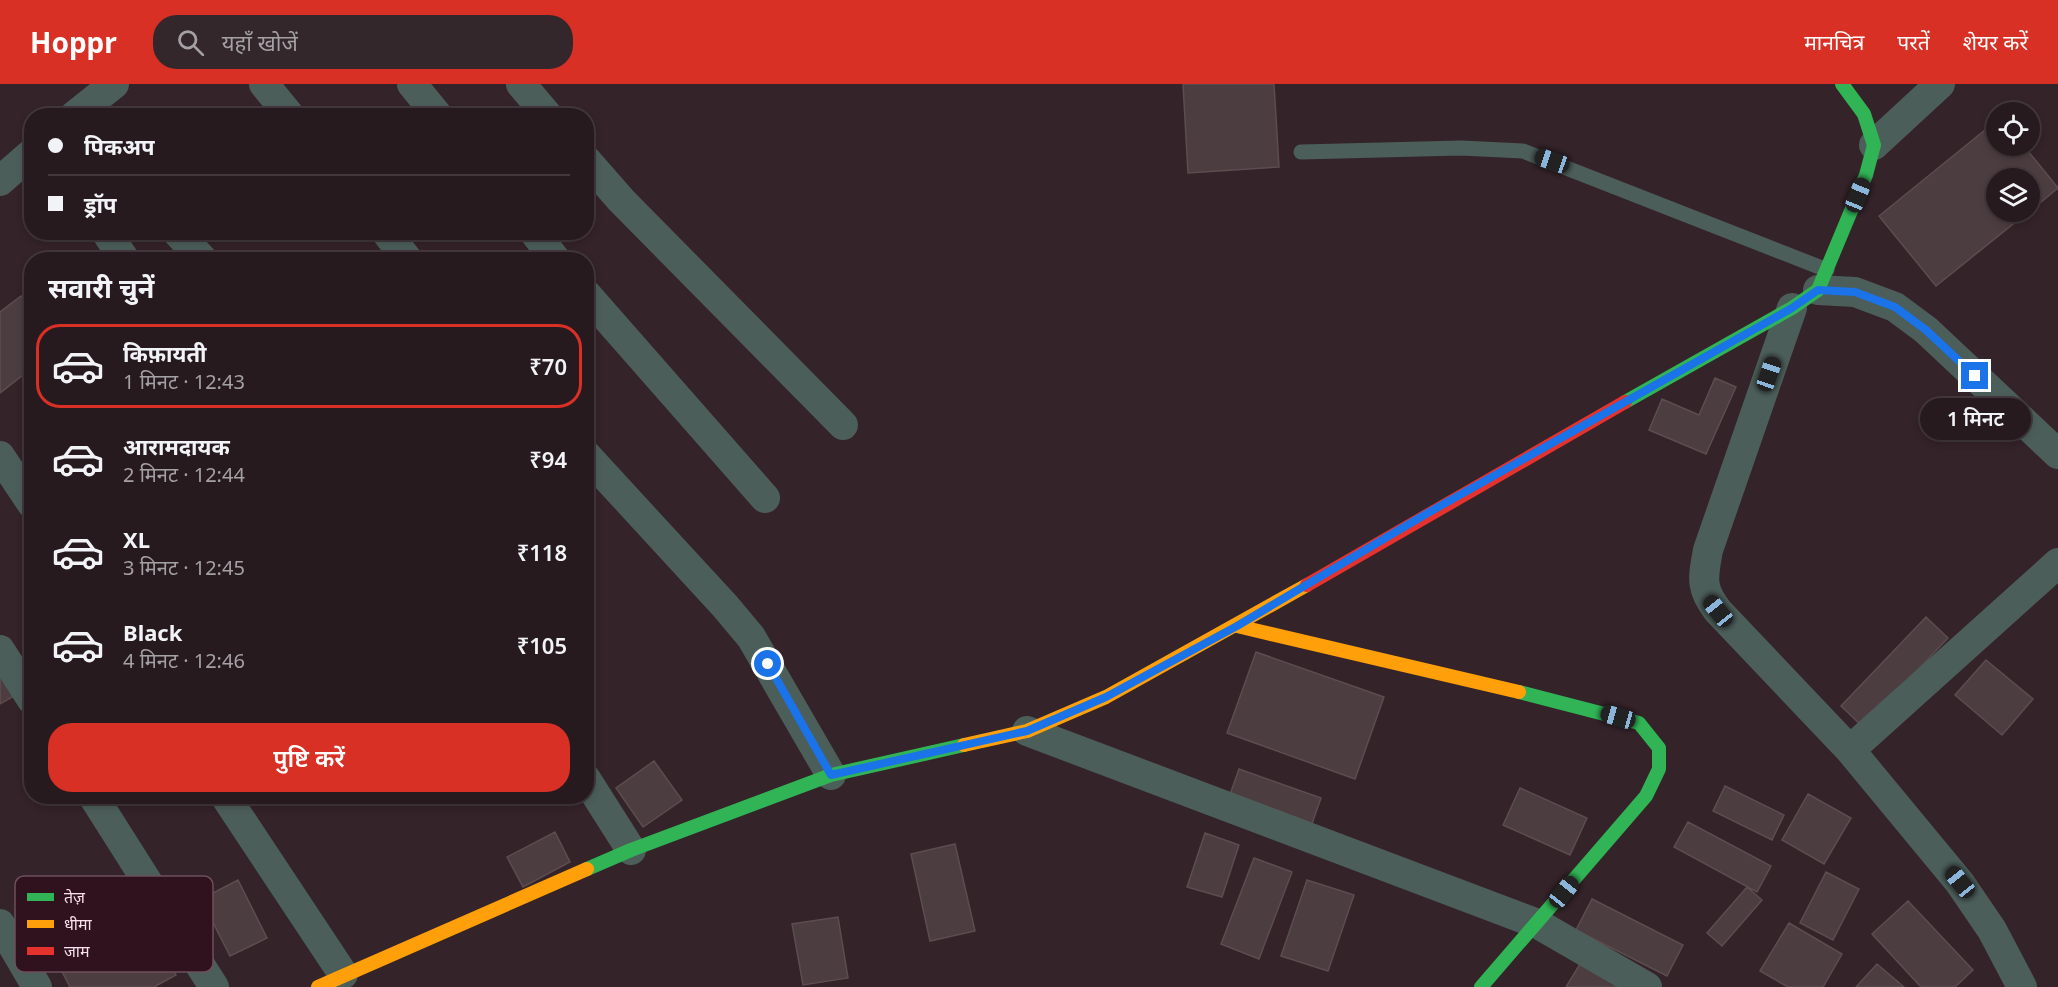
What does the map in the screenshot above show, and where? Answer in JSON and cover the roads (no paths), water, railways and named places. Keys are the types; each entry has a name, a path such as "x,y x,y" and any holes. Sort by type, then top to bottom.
{"street":[{"path":"84,108 114,84"},
{"path":"264,84 284,108"},
{"path":"412,84 432,108"},
{"path":"521,84 541,108"},
{"path":"1842,84 1864,114 1874,145"},
{"path":"230,804 330,981 631,850 831,775 1027,731 1106,697 1237,626 1426,514 1792,308 1823,280 1866,175 1874,145 1940,84"},
{"path":"0,181 24,160"},
{"path":"594,169 621,200 843,425"},
{"path":"184,240 196,252"},
{"path":"392,240 402,252"},
{"path":"540,240 550,252"},
{"path":"1823,280 1895,307 1926,330 2058,454"},
{"path":"594,303 765,498"},
{"path":"1792,308 1708,550 1703,585 1718,611 1850,750 1960,882 1992,930 2022,987"},
{"path":"0,456 24,492"},
{"path":"594,464 751,637 831,775"},
{"path":"1850,750 2058,563"},
{"path":"1237,626 1639,723 1659,748 1659,769 1646,796 1538,924 1481,987"},
{"path":"0,650 24,688"},
{"path":"1027,731 1538,924 1647,987"},
{"path":"594,792 631,850"},
{"path":"98,804 144,876"},
{"path":"0,924 15,949"},
{"path":"29,972 38,987"},
{"path":"204,972 214,987"}],"lane":[{"path":"1301,152 1461,148 1523,151 1823,280"}]}
